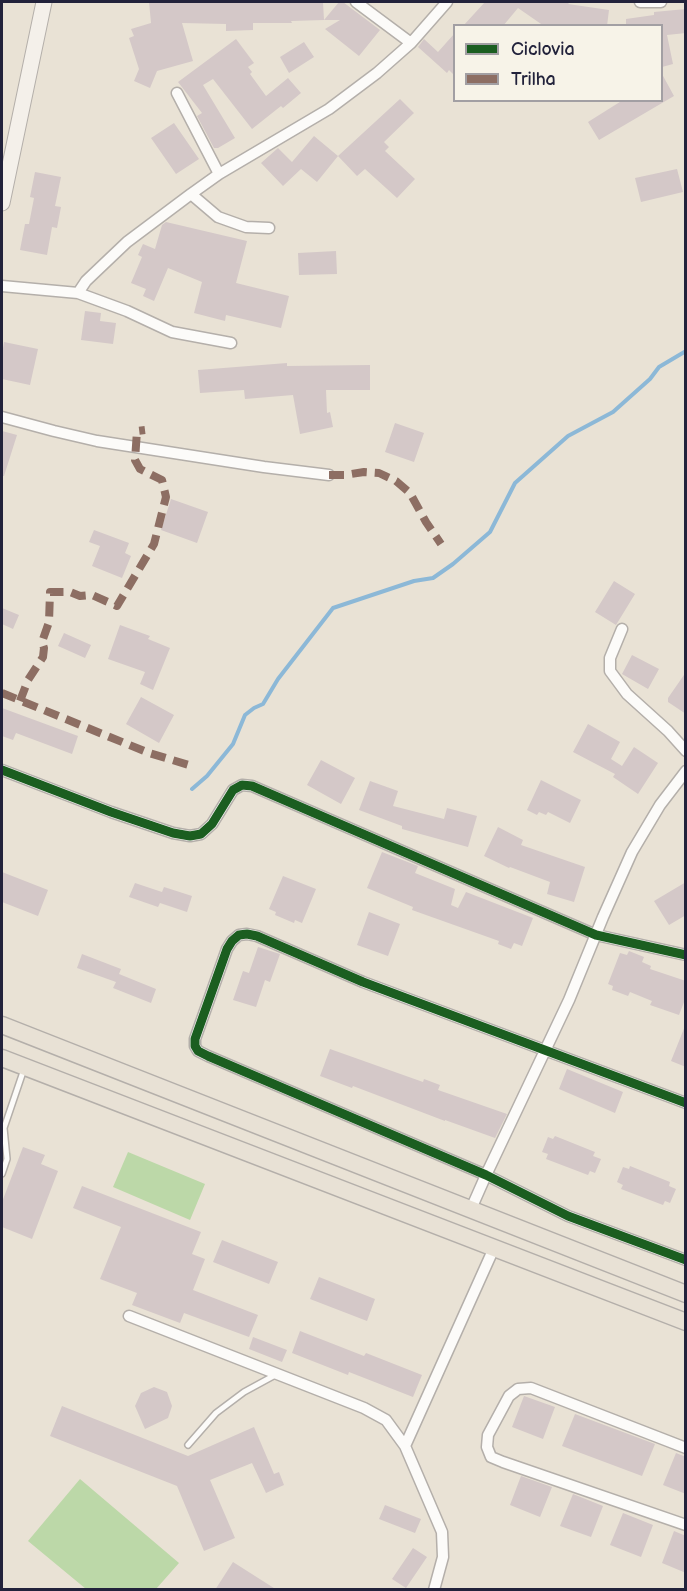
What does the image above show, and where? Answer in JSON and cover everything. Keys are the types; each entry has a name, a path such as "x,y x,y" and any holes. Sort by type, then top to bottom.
{"main road":[{"path":"2,1025 686,1294"},
{"path":"2,1058 686,1323"}],"street":[{"path":"2,203 44,2 49,2"},
{"path":"356,2 411,43"},
{"path":"78,293 86,281 127,242 191,194 219,174 329,109 377,73 411,43 447,2"},
{"path":"640,2 661,2"},
{"path":"177,93 219,174"},
{"path":"191,194 218,217 246,227 269,228"},
{"path":"2,286 78,293 127,311 172,332 231,343"},
{"path":"2,417 97,441 329,475"},
{"path":"621,629 610,658 610,671 627,694 668,731 686,751"},
{"path":"2,770 111,812 173,833 190,836 201,834 212,824 232,790 242,785 252,786 596,935 686,955"},
{"path":"471,1209 569,1000 616,885 660,806 686,771"},
{"path":"686,1103 622,1078 544,1052 363,982 257,936 239,935 227,949 195,1039 198,1051 486,1175 568,1216 686,1260"},
{"path":"405,1446 494,1248"},
{"path":"129,1316 363,1408 386,1420 405,1446 442,1532 443,1557 434,1590"},
{"path":"686,1448 531,1388 518,1389 509,1396 489,1435 487,1446 491,1457 503,1462 686,1525"}],"lane":[{"path":"2,1174 7,1159 4,1128 24,1068"},
{"path":"2,1107 9,1110"},
{"path":"188,1445 216,1413 244,1392 277,1374"}],"green space":[{"path":"128,1152 205,1184 190,1220 113,1187"},
{"path":"80,1479 179,1563 156,1589 86,1589 28,1541"}],"building":[{"path":"149,2 323,2 324,20 253,23 253,30 226,31 226,24 182,23 193,61 157,71 150,88 134,81 139,69 129,38 134,36 131,29 151,23"},
{"path":"339,2 343,2 380,30 359,56 325,29 340,20 324,20"},
{"path":"485,2 570,2 568,4 609,10 607,24 541,24 518,8 505,24 465,24"},
{"path":"686,9 686,33 667,35 673,64 663,67 663,24 626,24 626,19 654,15 654,12"},
{"path":"453,35 453,74 449,70 447,73 418,47 424,39 438,52"},
{"path":"236,39 254,63 248,67 252,72 250,74 266,96 288,78 301,93 252,129 213,79 203,85 235,138 214,148 197,116 202,113 178,82"},
{"path":"304,42 314,57 289,73 280,57"},
{"path":"663,76 674,96 599,140 588,122 620,102 663,102"},
{"path":"400,99 414,113 384,142 389,147 385,151 415,179 397,198 365,169 357,176 338,156"},
{"path":"174,123 199,159 176,174 151,138"},
{"path":"314,136 338,156 317,182 301,169 283,186 261,163 278,148 292,162"},
{"path":"677,169 683,192 641,202 635,178"},
{"path":"35,172 61,177 55,206 61,207 57,228 52,227 47,255 20,250 25,224 29,224 34,198 30,197"},
{"path":"166,222 247,241 236,283 289,296 281,328 226,315 225,321 194,313 202,282 168,268 154,301 143,296 146,289 131,283 142,257 138,255 143,244 155,249 162,225"},
{"path":"336,251 337,274 299,275 298,253"},
{"path":"85,311 101,313 100,321 116,323 113,344 81,340"},
{"path":"4,342 38,349 30,385 2,379"},
{"path":"287,363 287,366 370,365 370,390 326,390 327,413 330,412 333,427 300,434 293,395 245,399 244,390 200,393 198,370"},
{"path":"395,423 424,433 414,462 385,452"},
{"path":"2,431 17,435 4,476 2,476"},
{"path":"171,499 208,512 197,543 161,530"},
{"path":"94,530 129,543 125,553 131,556 122,578 92,566 100,546 89,542"},
{"path":"614,581 635,594 616,625 595,612"},
{"path":"2,608 19,615 13,629 2,624"},
{"path":"120,625 150,636 148,639 170,648 153,690 140,684 145,672 108,659"},
{"path":"64,633 91,645 85,658 58,646"},
{"path":"632,655 659,669 648,689 622,674"},
{"path":"686,672 686,714 668,702 668,698"},
{"path":"141,697 174,715 159,743 126,724"},
{"path":"2,708 78,736 72,754 16,733 13,740 2,736"},
{"path":"588,724 620,742 611,759 622,766 634,747 658,763 638,794 613,777 615,774 573,752"},
{"path":"321,760 355,778 341,804 307,785"},
{"path":"541,780 581,800 570,823 548,812 546,815 539,812 537,815 527,810"},
{"path":"370,781 398,791 393,806 444,819 447,808 477,816 468,847 402,829 402,826 359,810"},
{"path":"498,827 523,840 521,845 585,867 574,902 547,894 550,882 509,868 484,856"},
{"path":"382,852 418,866 415,873 455,889 451,905 458,908 466,892 533,918 522,946 514,943 511,949 498,944 499,941 412,910 413,907 367,888"},
{"path":"2,872 48,890 38,916 2,902"},
{"path":"283,876 316,889 302,923 295,920 294,923 275,915 276,912 269,909"},
{"path":"686,882 686,915 669,925 654,901"},
{"path":"135,883 162,892 164,887 192,896 187,912 160,903 158,907 129,897"},
{"path":"369,912 400,924 388,956 357,945"},
{"path":"258,947 280,954 270,982 265,980 256,1007 233,1000 243,971 249,973"},
{"path":"629,951 644,957 642,962 651,966 650,969 686,981 686,997 679,1015 650,1005 652,1001 630,992 628,996 612,990 613,986 608,984 620,953 627,955"},
{"path":"82,954 121,969 119,974 156,989 151,1003 113,988 116,982 77,968"},
{"path":"686,1026 686,1067 671,1061"},
{"path":"330,1049 423,1082 424,1079 440,1085 438,1090 507,1114 495,1138 353,1086 352,1088 320,1076"},
{"path":"567,1069 623,1092 615,1113 559,1089"},
{"path":"555,1136 595,1152 593,1156 601,1159 595,1173 590,1171 588,1175 546,1159 548,1154 542,1152 548,1137 553,1139"},
{"path":"23,1147 45,1155 41,1164 58,1171 32,1239 2,1227 2,1202"},
{"path":"630,1166 670,1182 669,1186 676,1189 670,1203 665,1201 663,1205 621,1189 623,1185 617,1182 623,1167 629,1169"},
{"path":"82,1186 201,1232 192,1254 205,1259 193,1290 258,1315 249,1337 184,1313 180,1323 132,1305 137,1293 100,1279 121,1227 73,1208"},
{"path":"222,1240 278,1262 269,1284 213,1262"},
{"path":"319,1277 375,1299 367,1321 310,1299"},
{"path":"300,1331 364,1356 366,1353 422,1375 413,1397 292,1353"},
{"path":"253,1337 287,1350 282,1362 249,1349"},
{"path":"154,1387 167,1392 172,1406 168,1418 145,1429 135,1406 141,1393"},
{"path":"524,1396 555,1407 543,1439 512,1427"},
{"path":"62,1406 188,1456 254,1427 274,1474 279,1472 284,1485 266,1493 252,1463 210,1480 235,1538 204,1551 177,1486 50,1436"},
{"path":"575,1414 655,1444 642,1476 562,1446"},
{"path":"676,1453 686,1457 686,1494 663,1485"},
{"path":"521,1476 552,1487 540,1517 510,1505"},
{"path":"573,1494 603,1506 591,1537 560,1526"},
{"path":"385,1505 421,1519 415,1533 379,1519"},
{"path":"623,1513 653,1525 641,1557 610,1545"},
{"path":"674,1531 686,1536 686,1573 662,1563"},
{"path":"413,1548 427,1557 406,1588 392,1579"},
{"path":"233,1562 277,1590 215,1590"}],"waterway":[{"path":"192,789 207,776 233,744 245,715 263,704 278,679 333,608 414,581 433,578 453,564 490,532 515,483 568,436 613,412 650,379 659,367 686,351"}],"marked path":[{"path":"20,701 28,680 43,657 42,642 49,622 50,592 70,592 80,596 92,595 117,606 154,544 166,497 162,480 140,469 135,460 137,431 145,430"},
{"path":"329,475 379,473 396,481 410,493 441,544"},
{"path":"2,693 149,753 189,765"}],"cycle path":[{"path":"2,770 111,812 173,833 190,836 201,834 212,824 233,790 242,785 252,786 596,935 686,955"},
{"path":"686,1103 363,982 257,936 247,934 239,935 227,949 195,1039 198,1051 208,1056 486,1175 568,1216 686,1260"}]}
